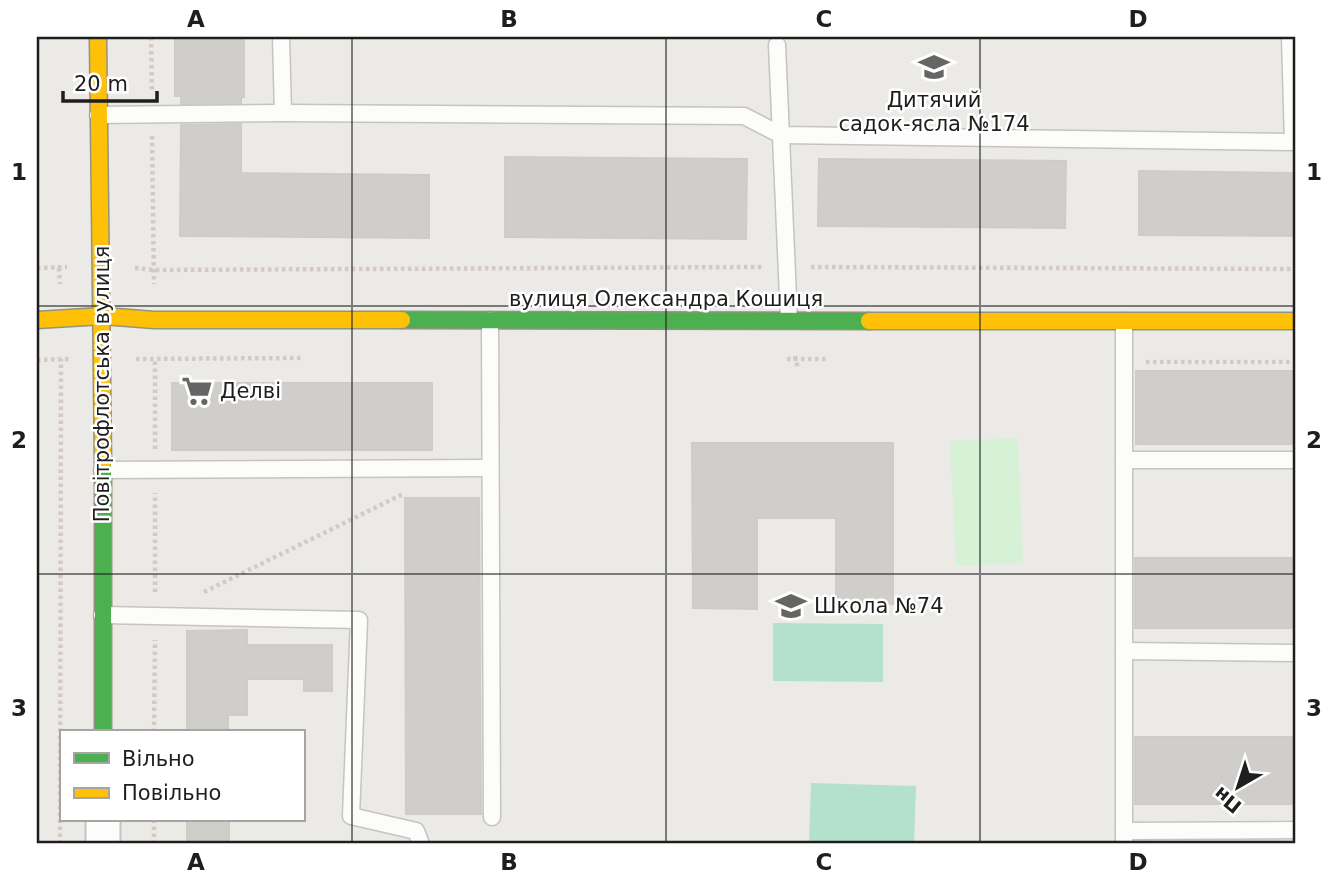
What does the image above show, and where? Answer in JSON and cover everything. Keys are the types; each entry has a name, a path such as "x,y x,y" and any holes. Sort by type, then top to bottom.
{"street":[{"name":"Повітрофлотська вулиця","path":"98,37 103,265 103,730"},
{"name":"вулиця Олександра Кошиця","path":"37,320 103,316 155,320 1296,321"},
{"path":"103,822 103,844"}],"lane":[{"path":"281,37 283,113"},
{"path":"98,115 283,113 744,116 781,135 1293,142 1290,37"},
{"path":"777,45 789,320"},
{"path":"489,320 492,817"},
{"path":"1124,321 1124,837 1296,830"},
{"path":"1124,460 1296,460"},
{"path":"102,470 490,468"},
{"path":"102,615 359,620 351,816 416,831 421,844"},
{"path":"1124,651 1296,653"}],"path":[{"path":"151,37 155,320 154,730"},
{"path":"103,265 154,270 787,267 1296,269"},
{"path":"59,268 60,730"},
{"path":"37,360 309,358"},
{"path":"1124,358 1142,362 1296,362"},
{"path":"779,359 837,359"},
{"path":"155,616 402,494 413,494"},
{"path":"60,822 60,844"},
{"path":"154,822 154,844"}],"green space":[{"path":"1018,438 1023,563 956,566 950,441"},
{"path":"773,623 883,624 883,682 773,681"},
{"path":"811,783 916,786 914,844 809,844"}],"building":[{"path":"175,37 244,37 244,97 241,97 241,103 181,104 181,96 175,96"},
{"path":"241,124 241,173 429,175 429,238 180,236 181,125"},
{"path":"505,157 747,159 746,239 505,237"},
{"path":"819,159 1066,161 1065,228 818,226"},
{"path":"1139,171 1296,173 1296,236 1139,235"},
{"path":"1136,371 1296,371 1296,444 1136,444"},
{"path":"172,383 432,383 432,450 172,450"},
{"path":"692,443 893,443 893,604 836,605 836,518 757,518 757,609 693,608"},
{"path":"405,498 479,498 481,814 406,814"},
{"path":"1135,558 1296,558 1296,628 1135,628"},
{"path":"247,630 247,645 332,645 332,691 304,691 304,679 247,679 247,715 228,715 228,730 187,730 187,631"},
{"path":"1135,737 1296,737 1296,804 1135,804"},
{"path":"187,822 229,822 229,844 187,844"}],"traffic: fast":[{"path":"402,320 869,321"},
{"path":"103,462 103,730"}],"traffic: slow":[{"path":"98,37 103,462"},
{"path":"37,320 103,316 154,320 402,320"},
{"path":"869,321 1296,321"}],"place":[{"name":"Дитячий садок-ясла №174","path":"934,67"},
{"name":"Делві","path":"197,391"},
{"name":"Школа №74","path":"791,606"}]}
